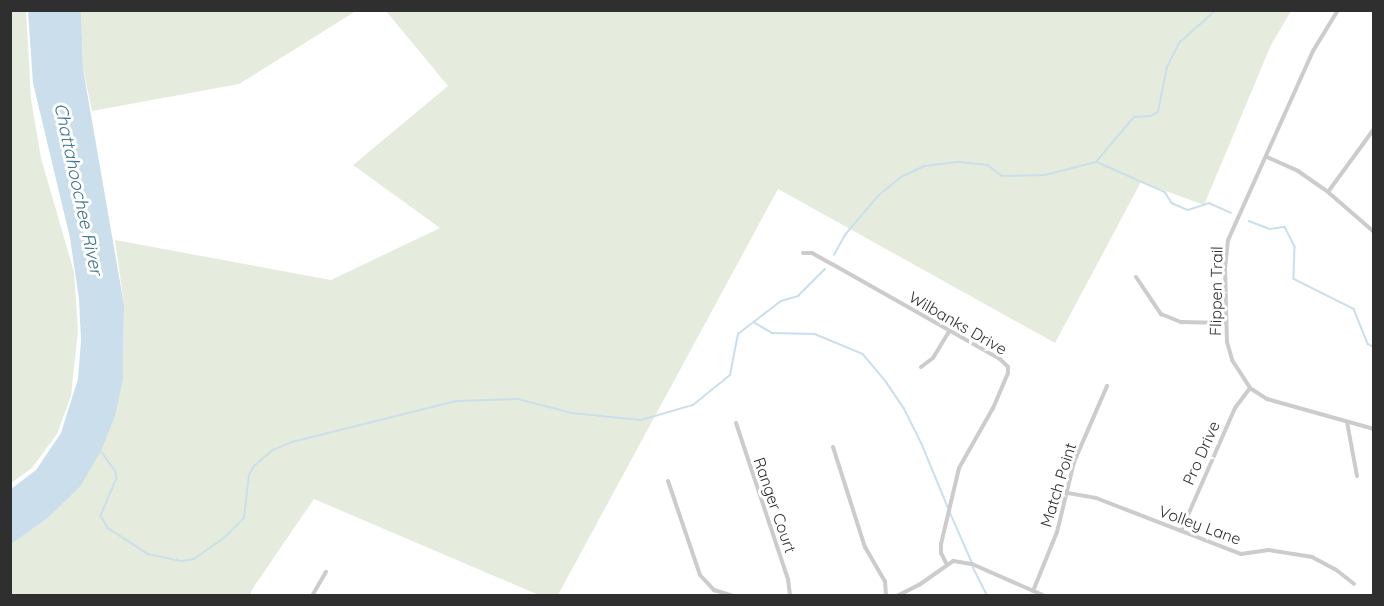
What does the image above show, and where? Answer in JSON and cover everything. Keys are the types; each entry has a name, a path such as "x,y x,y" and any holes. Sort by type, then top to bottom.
{"street":[{"name":"Flippen Trail","path":"1338,10 1313,51 1267,157 1227,240 1225,323 1232,360 1250,388 1267,399 1286,406 1374,429"},
{"path":"1328,192 1374,129"},
{"path":"1267,157 1298,171 1328,192 1374,232"},
{"name":"Wilbanks Drive","path":"804,253 812,253 1000,359 1008,367 1008,373 993,408 959,468 941,544 941,554 946,563"},
{"path":"1136,277 1161,314 1181,322 1225,323"},
{"path":"921,368 933,358 949,331"},
{"name":"Match Point","path":"1033,591 1057,532 1074,462 1107,386"},
{"name":"Pro Drive","path":"1181,531 1234,408 1250,388"},
{"path":"1347,422 1357,476"},
{"name":"Ranger Court","path":"736,423 788,579 790,596"},
{"path":"833,447 834,458 865,547 885,581 886,596"},
{"path":"668,481 700,574 714,590 734,596"},
{"name":"Volley Lane","path":"1068,493 1096,498 1241,554 1269,550 1312,557 1335,569 1354,584"},
{"path":"897,596 919,585 946,563 959,561 972,564 1045,596"},
{"path":"312,596 326,572"}],"green space":[{"path":"10,11 26,11 31,99 41,158 74,272 78,331 71,396 57,434 32,468 11,483"},
{"path":"81,11 356,11 239,84 92,111 83,69"},
{"path":"386,11 1291,11 1271,45 1204,205 1141,182 1055,343 778,189 558,595 539,595 314,499 251,591 251,595 11,595 10,544 48,518 80,487 123,379 124,305 115,240 331,280 440,228 353,165 448,86"}],"water":[{"name":"Chattahoochee River","path":"28,11 81,11 83,69 124,305 123,379 115,416 101,451 80,487 48,518 11,544 11,489 36,470 61,433 78,379 81,340 79,299 70,238 33,83"}],"waterway":[{"path":"834,255 845,235 879,195 901,177 925,166 959,162 988,165 1002,176 1045,175 1096,162 1134,117 1151,116 1158,112 1167,67 1180,42 1216,10"},
{"path":"1097,162 1165,192 1172,203 1188,210 1209,203 1231,213"},
{"path":"1249,221 1270,229 1285,227 1295,247 1294,279 1354,309 1368,344 1374,347"},
{"path":"101,451 116,472 117,478 101,516 108,528 148,554 182,561 194,559 224,538 244,518 249,475 254,466 273,450 292,442 457,401 518,399 572,413 641,420 693,405 730,375 738,334 781,301 798,296 825,269"},
{"path":"755,323 772,333 815,334 863,354 904,408 922,444 948,507"},
{"path":"950,512 972,562"},
{"path":"973,567 988,596"}]}
